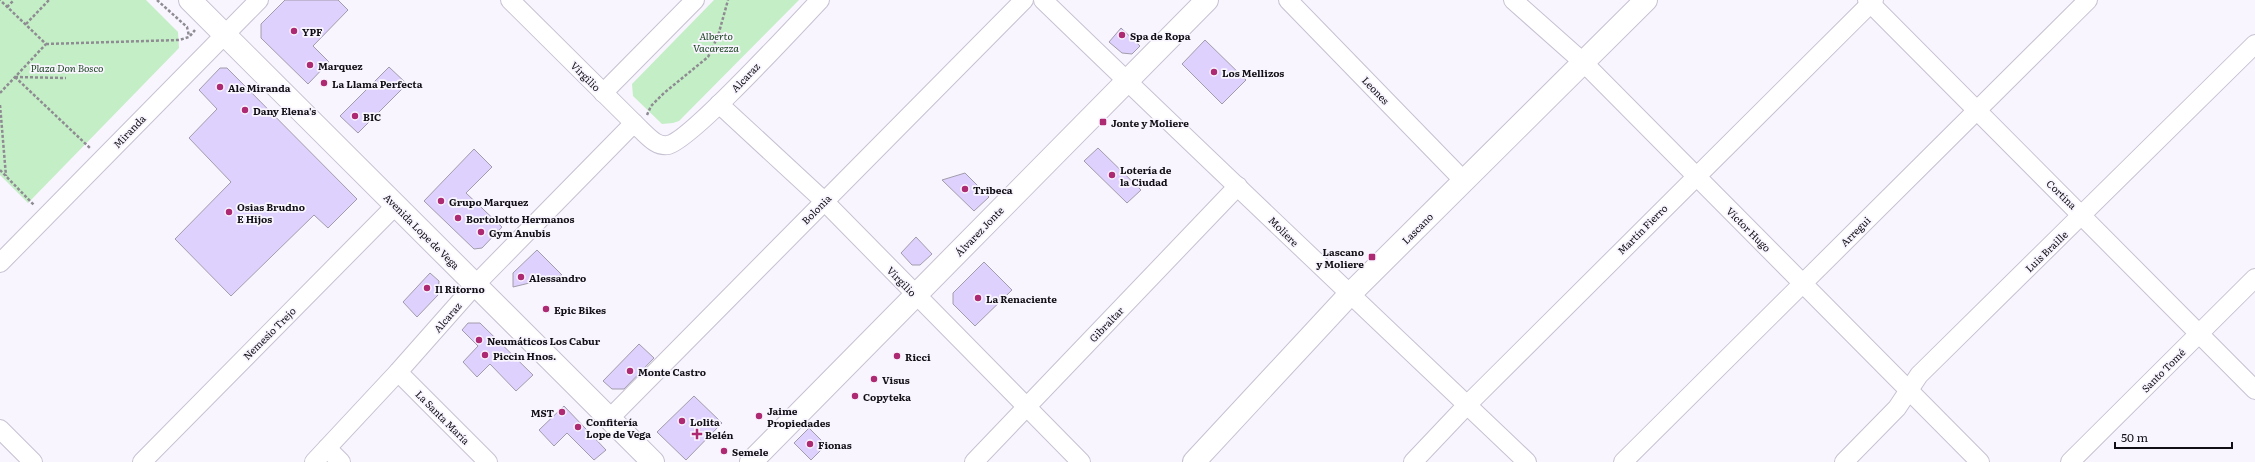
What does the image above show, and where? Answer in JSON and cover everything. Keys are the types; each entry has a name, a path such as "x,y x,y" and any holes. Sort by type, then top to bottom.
{"street":[{"name":"Avenida Lope de Vega","path":"190,0 653,462"},
{"name":"Miranda","path":"0,263 259,0"},
{"name":"Virgilio","path":"510,0 655,143 665,145"},
{"path":"603,93 695,0"},
{"name":"Alcaraz","path":"665,145 680,140 719,104 820,0"},
{"name":"Bolonia","path":"610,418 1024,0"},
{"name":"Moliere","path":"1043,0 1238,186 1349,295 1526,462"},
{"name":"Álvarez Jonte","path":"751,462 917,296 1207,0"},
{"name":"Leones","path":"1288,0 1464,181"},
{"name":"Víctor Hugo","path":"1513,0 1584,63 1980,462"},
{"name":"Lascano","path":"1194,462 1349,295 1646,0"},
{"name":"Arregui","path":"1623,462 2088,0"},
{"name":"Cortina","path":"1871,1 1976,111 2083,215 2255,390"},
{"name":"Martín Fierro","path":"1413,462 1467,405 1871,1"},
{"name":"Luis Braille","path":"1844,462 1897,408 1919,375 2255,44"},
{"name":"Virgilio","path":"719,104 824,201 1081,462"},
{"name":"Alcaraz","path":"314,462 398,372 475,285 637,126"},
{"name":"Gibraltar","path":"974,462 1238,186"},
{"name":"Nemesio Trejo","path":"142,462 396,205"},
{"name":"Santo Tomé","path":"2070,462 2255,278"},
{"name":"La Santa María","path":"398,372 488,462"},
{"path":"0,429 34,462"},
{"path":"327,448 341,462"}],"path":[{"path":"0,0 46,44"},
{"path":"7,7 14,0"},
{"path":"26,24 49,0"},
{"path":"0,93 46,44 178,40 189,37 187,27 157,0"},
{"path":"637,126 651,106 664,93 708,57 718,36 728,0"},
{"path":"15,77 86,143 101,160"},
{"path":"15,77 66,78"},
{"path":"0,105 6,176"},
{"path":"0,170 46,216"}],"green space":[{"name":"Plaza Don Bosco","path":"0,0 146,0 178,32 179,48 28,203 0,175"},
{"name":"Alberto Vacarezza","path":"714,0 799,0 679,121 662,124 633,96 632,84"}],"building":[{"name":"YPF","path":"285,0 338,0 348,10 313,46 329,62 308,84 261,38 261,24"},
{"name":"Spa de Ropa","path":"1121,28 1140,46 1132,54 1122,53 1109,42"},
{"name":"Los Mellizos","path":"1205,40 1246,80 1222,104 1182,64"},
{"path":"389,67 407,84 358,133 340,116"},
{"path":"220,68 227,68 357,199 328,228 314,215 231,296 175,239 231,182 189,138 217,109 199,90"},
{"name":"Lotería de la Ciudad","path":"1098,148 1141,190 1127,203 1084,161"},
{"path":"474,149 492,167 466,193 502,227 482,248 474,249 424,201"},
{"name":"Tribeca","path":"965,173 989,197 974,211 942,180"},
{"path":"916,237 932,254 920,265 912,265 901,253"},
{"path":"537,250 562,275 513,287 513,273"},
{"name":"La Renaciente","path":"984,262 1012,290 975,326 953,304 953,293"},
{"name":"Il Ritorno","path":"430,273 439,281 438,295 417,317 403,302"},
{"path":"468,323 480,323 533,375 516,391 490,364 477,377 463,362 478,346 462,330"},
{"name":"Monte Castro","path":"639,344 654,358 624,389 612,389 603,381"},
{"path":"694,396 722,423 686,460 657,432"},
{"path":"564,406 606,450 594,460 567,433 554,446 539,430"},
{"name":"Fionas","path":"809,428 826,445 811,460 794,443"}],"place":[{"name":"YPF","path":"294,31"},
{"name":"Spa de Ropa","path":"1122,35"},
{"name":"Marquez","path":"310,65"},
{"name":"Los Mellizos","path":"1214,72"},
{"name":"La Llama Perfecta","path":"324,83"},
{"name":"Ale Miranda","path":"220,87"},
{"name":"Dany Elena's","path":"245,110"},
{"name":"BIC","path":"355,116"},
{"name":"Jonte y Moliere","path":"1103,122"},
{"name":"Lotería de la Ciudad","path":"1112,175"},
{"name":"Tribeca","path":"965,189"},
{"name":"Grupo Marquez","path":"441,201"},
{"name":"Osias Brudno E Hijos","path":"229,212"},
{"name":"Bortolotto Hermanos","path":"458,218"},
{"name":"Gym Anubis","path":"481,232"},
{"name":"Lascano y Moliere","path":"1372,257"},
{"name":"Alessandro","path":"521,277"},
{"name":"Il Ritorno","path":"427,288"},
{"name":"La Renaciente","path":"978,298"},
{"name":"Epic Bikes","path":"546,309"},
{"name":"Neumáticos Los Cabur","path":"479,340"},
{"name":"Piccin Hnos.","path":"485,355"},
{"name":"Ricci","path":"897,356"},
{"name":"Monte Castro","path":"630,371"},
{"name":"Visus","path":"874,379"},
{"name":"Copyteka","path":"855,396"},
{"name":"MST","path":"562,412"},
{"name":"Jaime Propiedades","path":"759,416"},
{"name":"Lolita","path":"682,421"},
{"name":"Confitería Lope de Vega","path":"578,427"},
{"name":"Belén","path":"697,434"},
{"name":"Fionas","path":"810,444"},
{"name":"Semele","path":"724,451"}]}
